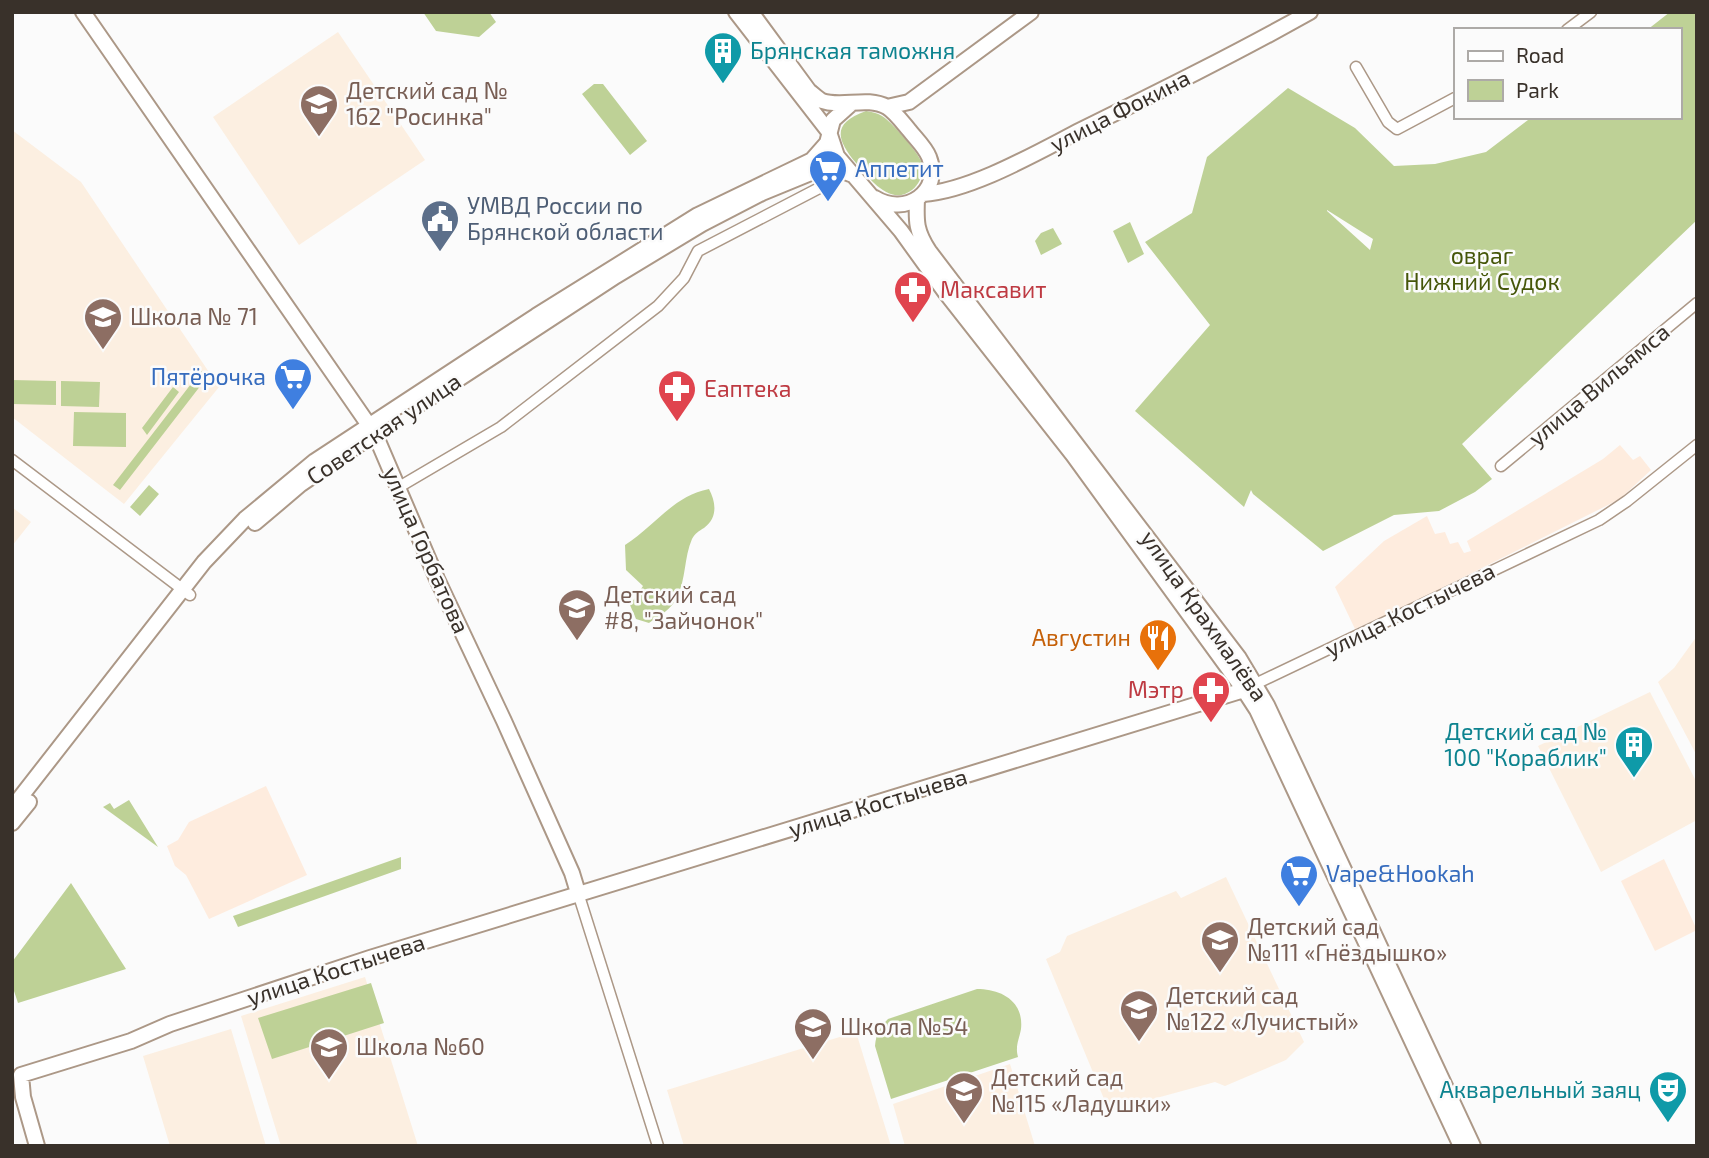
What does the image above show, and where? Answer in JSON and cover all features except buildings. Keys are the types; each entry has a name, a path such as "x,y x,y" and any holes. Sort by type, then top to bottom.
{"main road":[{"name":"улица Горбатова","path":"83,12 372,430 437,579 505,720 572,873 579,896"},
{"path":"736,12 829,132 837,156 874,198 897,206 908,204 920,197 931,178 930,159 904,124 887,107"},
{"path":"751,12 821,101 864,102 887,107 909,102 1031,12"},
{"name":"улица Фокина","path":"920,197 949,190 1018,162 1258,42 1310,12"},
{"path":"829,132 833,120 852,103"},
{"name":"Советская улица","path":"12,808 186,592 271,508 372,430 536,316 687,221 721,202 812,160 822,151 829,132"},
{"name":"Советская улица","path":"372,430 702,223 823,168 835,167 855,176"},
{"name":"улица Крахмалёва","path":"920,197 916,227 924,243 954,286 1239,658 1262,722 1461,1146"},
{"name":"улица Крахмалёва","path":"874,198 1249,687 1267,705 1473,1146"},
{"name":"Советская улица","path":"12,823 186,592"},
{"name":"улица Костычева","path":"17,1071 131,1041 170,1024 465,929 1249,687"},
{"path":"17,1071 37,1146"}],"street":[{"path":"1570,28 1591,12"},
{"path":"1356,67 1388,122 1397,129 1454,100"},
{"path":"399,487 500,427 658,306 684,278 698,251 825,185"},
{"name":"улица Вильямса","path":"1501,466 1697,303"},
{"name":"улица Костычева","path":"1249,687 1599,520 1697,445"},
{"path":"12,460 186,592"},
{"name":"улица Горбатова","path":"579,896 658,1146"}],"shaded area":[{"name":"Детский сад № 162 \"Росинка\"","path":"338,32 425,160 299,245 213,117"},
{"name":"Школа № 71","path":"12,130 81,182 219,387 124,504 12,417"},
{"path":"1620,445 1633,460 1640,456 1651,470 1620,499 1355,629 1335,587 1384,541 1427,516 1435,534 1445,532 1450,544 1458,542 1464,553 1471,551 1467,541 1603,459"},
{"path":"12,507 31,522 12,546"},
{"path":"1697,636 1697,756 1658,682 1674,668"},
{"path":"1650,692 1697,783 1697,820 1601,872 1538,746"},
{"path":"266,786 307,875 209,919 186,875 175,866 167,846 178,840 189,822"},
{"path":"1664,859 1697,930 1655,951 1621,881"},
{"path":"1226,877 1304,1042 1286,1060 1225,1086 1215,1082 1109,1111 1046,959 1060,952 1067,936 1176,891 1181,898"},
{"name":"Школа №60","path":"365,977 418,1146 281,1146 241,1016"},
{"path":"231,1029 266,1146 170,1146 143,1056"},
{"name":"Школа №54","path":"856,1032 891,1146 684,1146 667,1090"},
{"name":"Детский сад №115 «Ладушки»","path":"1010,1064 1035,1146 905,1146 893,1104"}],"green space":[{"path":"423,12 489,12 496,22 479,37 436,31"},
{"name":"овраг Нижний Судок","path":"1670,12 1697,12 1697,220 1462,444 1492,479 1475,492 1439,511 1394,515 1323,551 1251,490 1244,507 1135,411 1210,325 1145,242 1192,213 1207,157 1288,88 1355,128 1394,166 1435,164 1486,152 1529,119 1681,119 1681,28 1650,28","holes":["1327,210 1373,239 1370,250 1327,211"]},
{"path":"594,84 603,84 647,141 630,155 582,94"},
{"path":"866,111 886,119 919,156 923,168 920,180 912,190 896,195 888,193 874,183 844,146 841,139 843,126"},
{"path":"1130,222 1144,254 1128,263 1113,231"},
{"path":"1053,228 1062,244 1041,255 1035,241 1041,233"},
{"path":"201,371 208,376 120,490 113,485"},
{"path":"12,380 56,381 56,405 12,404"},
{"path":"61,381 100,382 99,407 61,406"},
{"path":"173,387 179,392 147,435 142,428"},
{"path":"74,412 126,413 126,447 73,446"},
{"path":"149,485 159,494 140,516 130,507"},
{"path":"709,489 714,515 709,524 692,539 675,601 649,623 636,619 630,605 643,586 626,570 625,545 685,498"},
{"path":"129,800 158,847 103,807 110,803 114,809"},
{"path":"401,857 401,869 238,927 233,916"},
{"path":"71,883 126,969 18,1003 12,985 12,962"},
{"path":"371,983 384,1023 272,1059 258,1018"},
{"path":"977,989 1002,994 1015,1004 1021,1019 1018,1057 891,1099 875,1046 877,1034 883,1025 888,1019"}],"place":[{"name":"Брянская таможня","path":"723,85"},
{"name":"Детский сад № 162 \"Росинка\"","path":"319,138"},
{"name":"Аппетит","path":"828,203"},
{"name":"УМВД России по Брянской области","path":"440,253"},
{"name":"Максавит","path":"913,324"},
{"name":"Школа № 71","path":"103,351"},
{"name":"Пятёрочка","path":"293,411"},
{"name":"Еаптека","path":"677,423"},
{"name":"Детский сад #8, \"Зайчонок\"","path":"577,642"},
{"name":"Августин","path":"1158,672"},
{"name":"Мэтр","path":"1211,724"},
{"name":"Детский сад № 100 \"Кораблик\"","path":"1634,779"},
{"name":"Vape&Hookah","path":"1299,908"},
{"name":"Детский сад №111 «Гнёздышко»","path":"1220,974"},
{"name":"Детский сад №122 «Лучистый»","path":"1139,1043"},
{"name":"Школа №54","path":"813,1061"},
{"name":"Школа №60","path":"329,1081"},
{"name":"Акварельный заяц","path":"1668,1124"},
{"name":"Детский сад №115 «Ладушки»","path":"964,1125"}]}
